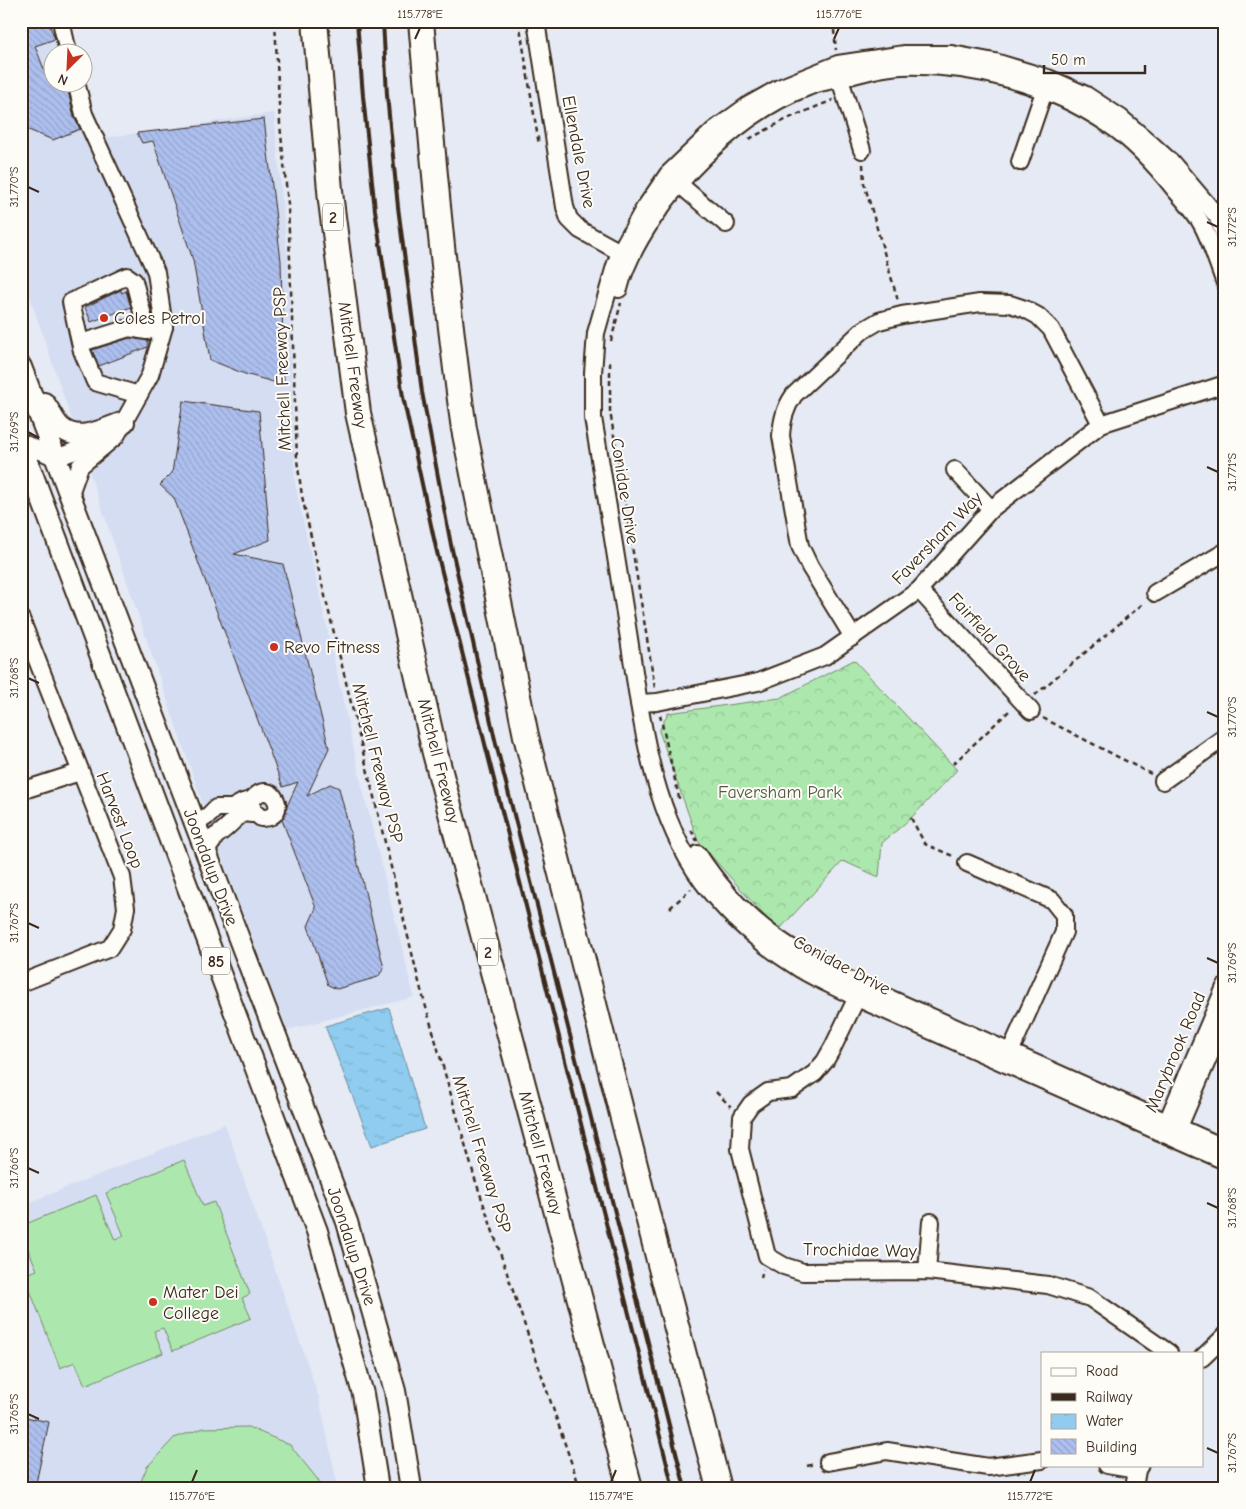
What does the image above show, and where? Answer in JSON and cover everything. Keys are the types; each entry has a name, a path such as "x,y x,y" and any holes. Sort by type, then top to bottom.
{"highway":[{"name":"Mitchell Freeway","path":"315,21 330,201 358,413 435,753 630,1488"},
{"path":"421,21 456,378 464,429 526,736 719,1488"},
{"path":"434,167 437,21"}],"main road":[{"path":"24,374 60,427 67,432 87,435 120,429"},
{"name":"Joondalup Drive","path":"24,374 347,1222 395,1391 411,1488"},
{"name":"Joondalup Drive","path":"21,443 317,1231 363,1394 378,1488"},
{"path":"186,881 184,846 195,824"}],"street":[{"path":"61,21 66,42"},
{"name":"Ellendale Drive","path":"536,21 565,207 570,219 580,230 625,255"},
{"name":"Conidae Drive","path":"860,992 779,940 743,911 708,869 688,839 663,777 594,418 593,373 596,333 644,209 673,179 714,130 747,106 779,88 904,54 952,54 995,62 1046,84 1086,95 1121,118 1172,163 1221,214 1225,237"},
{"path":"839,71 862,150"},
{"path":"1020,162 1046,84"},
{"name":"Conidae Drive","path":"1046,84 1116,130 1161,171 1202,223 1225,283"},
{"path":"70,494 80,466 120,429 150,374 164,327 156,272 84,114 78,92"},
{"path":"673,179 726,224"},
{"path":"1202,223 1221,214"},
{"path":"139,394 95,382 82,351 71,302 127,276 134,281 147,331"},
{"path":"853,637 810,567 800,546 781,436 782,419 794,395 862,331 879,321 902,315 980,303 1010,304 1025,309 1038,316 1051,329 1101,424"},
{"path":"81,343 129,328 147,331 164,327"},
{"name":"Faversham Way","path":"649,702 758,682 825,656 919,590 991,509 1101,424 1225,384"},
{"path":"21,443 56,458 120,429"},
{"path":"955,470 991,509"},
{"path":"1155,593 1225,552"},
{"name":"Fairfield Grove","path":"919,590 1025,705"},
{"name":"Harvest Loop","path":"21,618 122,877 126,908 122,929 110,948 21,983"},
{"name":"Conidae Drive","path":"649,702 655,780 660,797 684,851 702,880 726,910 760,941 801,969 860,992 1170,1130 1225,1161"},
{"path":"1163,781 1225,738"},
{"path":"21,791 80,772"},
{"path":"195,824 210,815 216,808 232,808 243,802 253,807 233,820 222,833 214,837 205,852"},
{"path":"968,863 1052,900 1064,915 1064,932 1008,1058"},
{"name":"Marybrook Road","path":"1170,1130 1225,987"},
{"path":"742,1117 752,1104 768,1092 792,1089 815,1073 825,1061 860,992"},
{"name":"Marybrook Road","path":"1170,1130 1225,1019"},
{"name":"Trochidae Way","path":"742,1117 740,1149 767,1256 784,1266 803,1272 927,1272 1048,1285 1090,1298 1168,1352"},
{"name":"Conidae Drive","path":"1170,1130 1225,1148"},
{"name":"Trochidae Way","path":"927,1272 931,1222"},
{"path":"1204,1356 1225,1336"},
{"path":"828,1462 887,1450 988,1467 1041,1460"},
{"path":"1117,1466 1138,1468 1134,1488"}],"path":[{"name":"Mitchell Freeway PSP","path":"275,21 280,124 288,204 297,460 302,496 343,674 418,977 461,1133 580,1488"},
{"path":"833,21 839,71"},
{"path":"747,140 789,118 846,95"},
{"path":"862,150 864,183 902,315"},
{"path":"610,346 623,297"},
{"path":"610,355 610,410 649,702 681,809"},
{"path":"953,764 1155,593"},
{"path":"1025,705 1163,781"},
{"path":"911,818 925,844 968,863"},
{"path":"688,824 700,848"},
{"path":"670,908 702,880"},
{"path":"716,1092 742,1117"}],"shaded area":[{"path":"21,21 63,21 68,42 42,42 42,92 79,92 90,140 274,113 288,265 295,484 361,782 414,997 287,1030 214,837 21,271"},
{"name":"Mater Dei College","path":"225,1124 319,1398 338,1488 21,1488 21,1206"}],"green space":[{"name":"Faversham Park","path":"854,660 957,770 911,818 882,843 879,877 843,861 778,931 698,841 659,731 668,713 780,698"},
{"path":"184,1160 203,1206 214,1202 250,1294 242,1298 251,1318 173,1351 163,1328 154,1331 163,1353 85,1385 75,1362 60,1368 24,1275 37,1270 21,1233 21,1226 96,1195 115,1240 124,1236 106,1193"},
{"path":"248,1427 290,1445 318,1480 321,1488 138,1488 147,1467 174,1438 204,1428"}],"water":[{"path":"389,1008 425,1129 372,1146 325,1026"}],"building":[{"path":"21,21 48,21 55,39 35,46 42,64 42,92 68,92 74,117 80,129 53,140 26,129 21,116"},
{"path":"264,119 281,261 284,385 245,374 210,360 193,260 153,141 142,143 137,133"},
{"path":"121,290 122,293 126,291 131,307 91,322 85,307"},
{"path":"130,338 148,341 148,347 99,366 92,350"},
{"path":"183,401 259,411 270,540 234,554 283,564 329,748 307,796 330,784 339,788 384,968 378,977 337,989 328,985 308,926 316,908 282,820 298,782 283,787 174,498 160,485 172,473"},
{"path":"21,1416 49,1422 35,1488 21,1488"}],"railway":[{"path":"357,21 375,210 403,397 436,548 673,1488"},
{"path":"383,21 387,95 398,207 422,392 451,545 496,744 685,1488"}],"place":[{"name":"Coles Petrol","path":"104,318"},
{"name":"Revo Fitness","path":"274,647"},
{"name":"Mater Dei College","path":"153,1302"}]}
